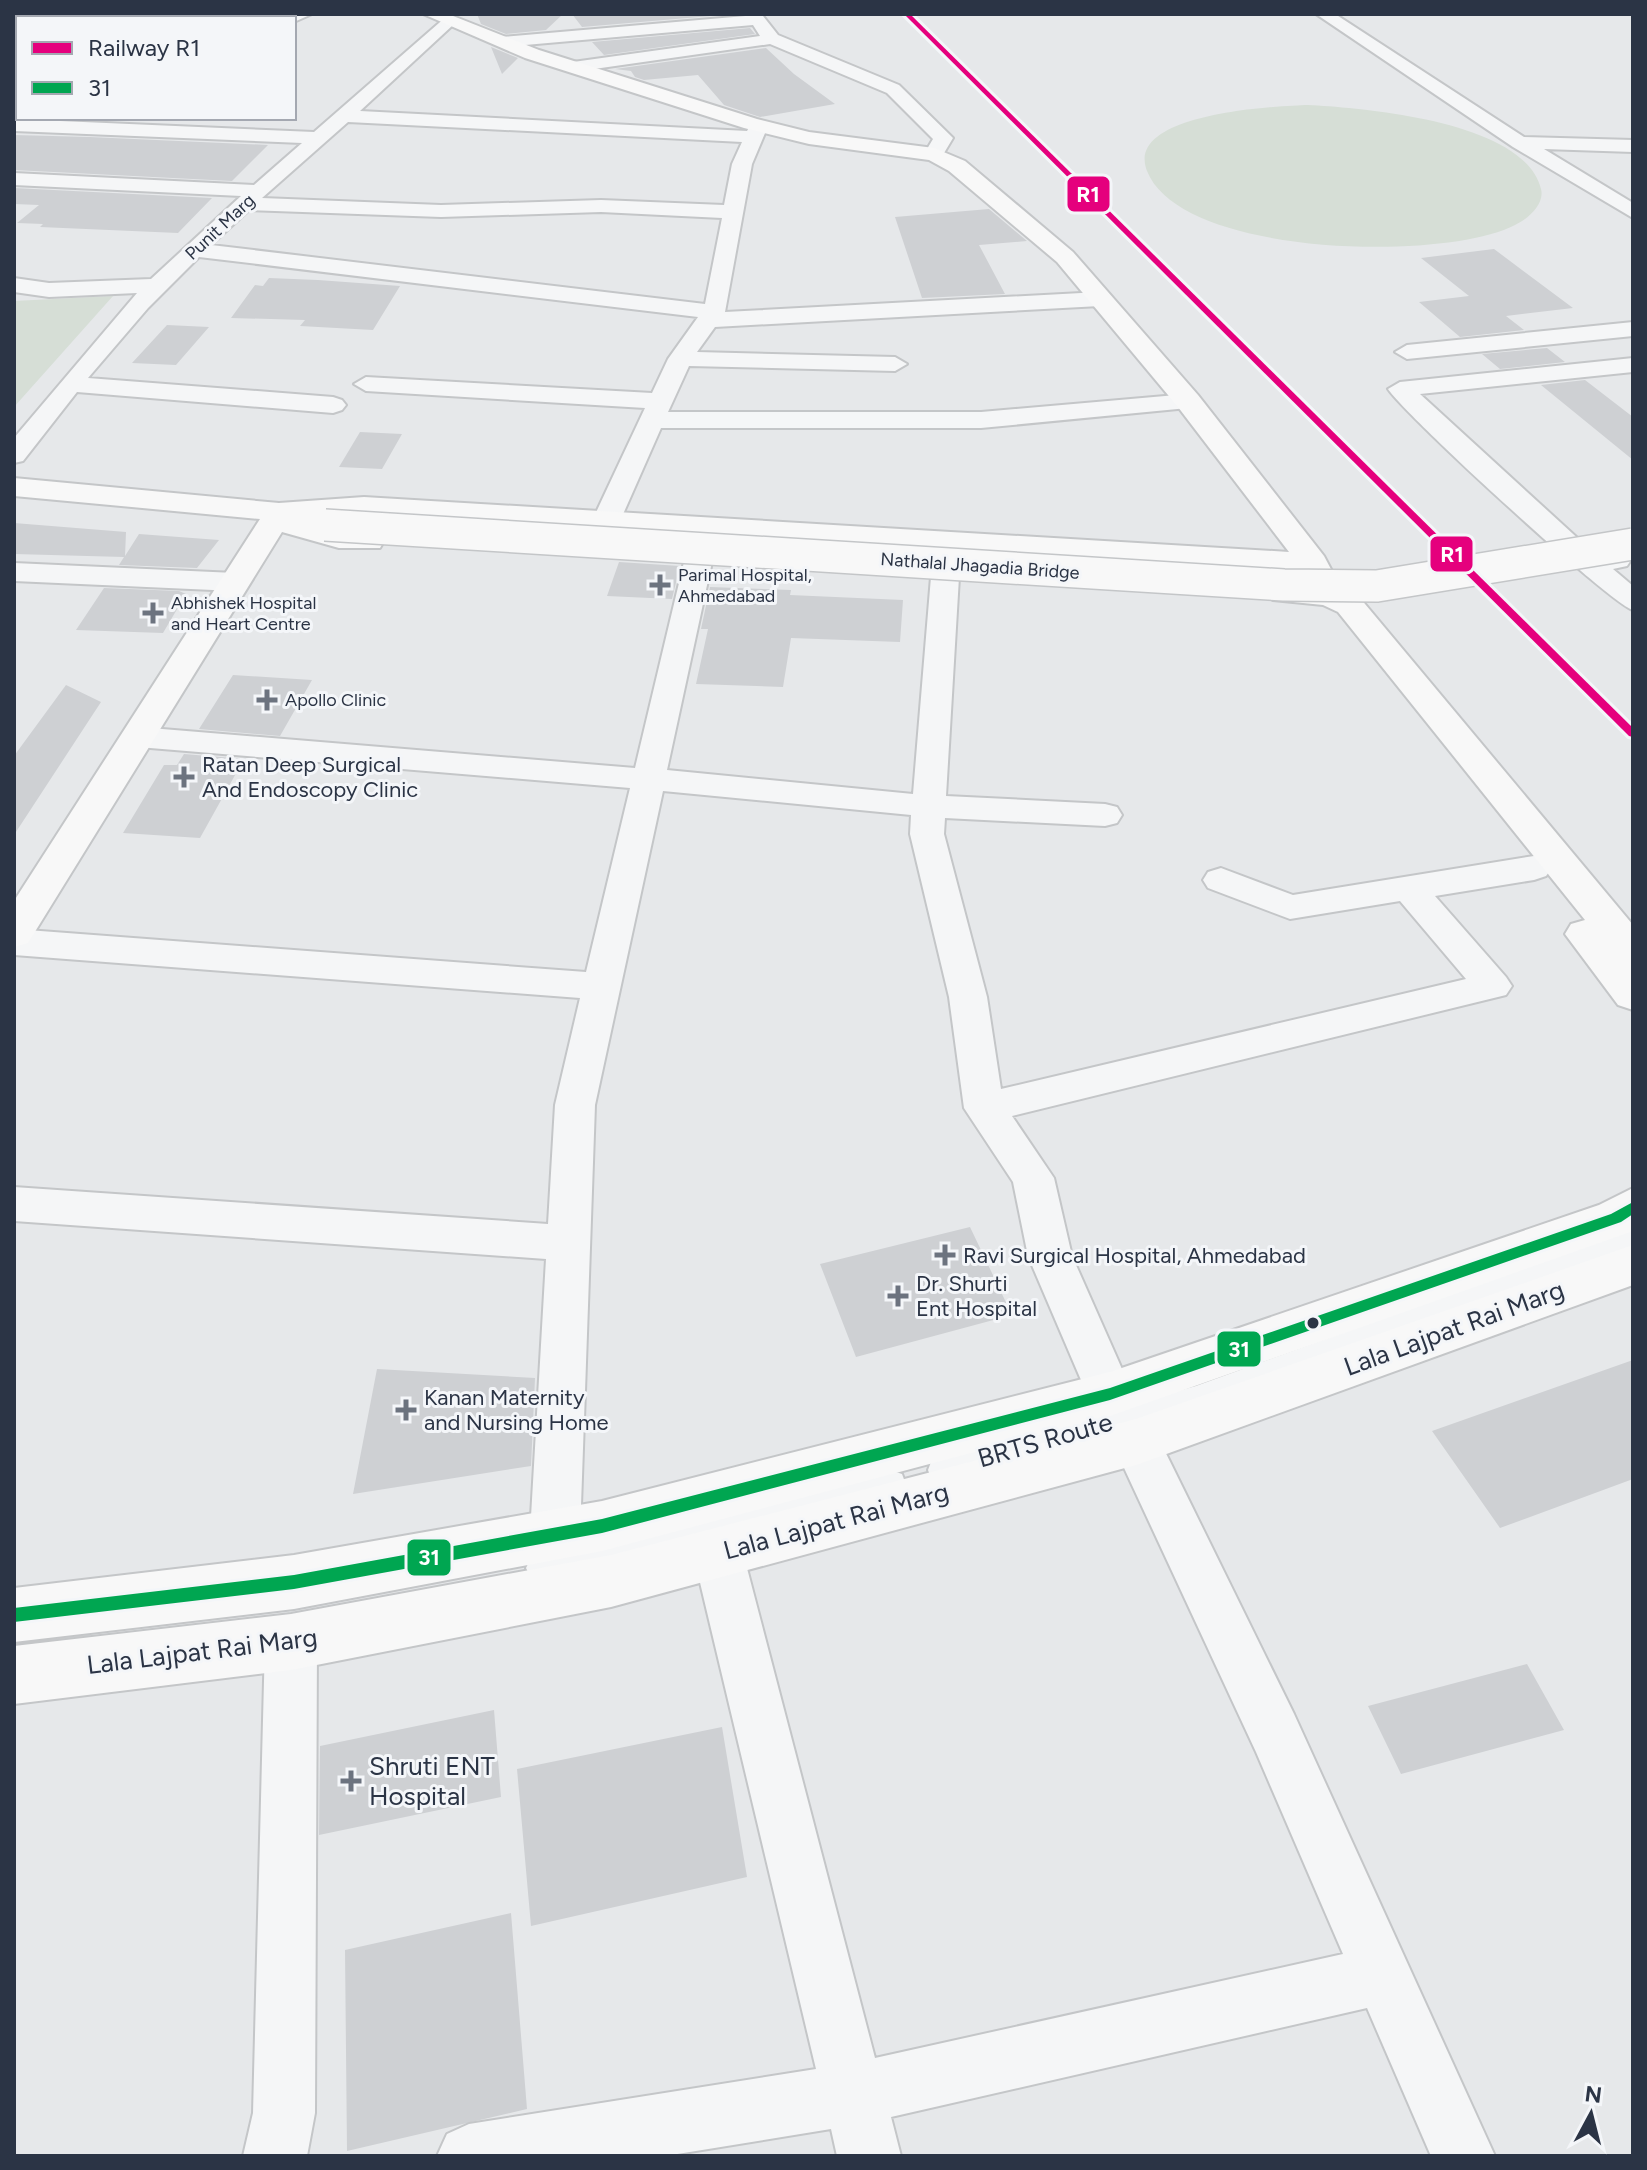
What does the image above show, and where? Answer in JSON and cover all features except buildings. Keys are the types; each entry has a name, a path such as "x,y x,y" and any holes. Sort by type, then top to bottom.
{"street":[{"path":"1324,14 1520,143 1633,212"},
{"path":"440,18 757,131"},
{"name":"Punit Marg","path":"14,455 158,285 316,138 390,77 440,18"},
{"path":"502,42 757,20 772,39 893,89 943,138 934,154"},
{"path":"573,67 772,39"},
{"path":"342,116 757,131 934,154 957,166 1065,257 1188,401 1321,579 1349,605 1633,952"},
{"path":"14,125 163,124 316,138"},
{"path":"606,521 680,359 710,316 742,164 757,131"},
{"path":"1520,143 1633,146"},
{"path":"14,179 441,211 601,206 733,212"},
{"path":"195,250 710,316 1100,299"},
{"path":"14,285 49,290"},
{"path":"14,293 158,285"},
{"path":"1407,352 1633,329"},
{"path":"680,359 895,364"},
{"path":"1633,365 1400,389 1633,601"},
{"path":"71,384 333,405"},
{"path":"366,384 655,411 981,420 1188,401"},
{"path":"14,487 328,521"},
{"path":"277,516 364,506 606,521 1321,579"},
{"path":"277,516 339,539 945,577 1321,579"},
{"path":"14,933 277,516"},
{"name":"Nathalal Jhagadia Bridge","path":"328,521 1297,576 1370,576 1633,533"},
{"name":"Nathalal Jhagadia Bridge","path":"328,521 1284,585 1377,586 1633,544"},
{"path":"1590,565 1633,557"},
{"path":"555,1534 575,1105 698,562"},
{"path":"14,572 235,582"},
{"path":"945,577 927,834 968,997 984,1108 1033,1178 1050,1256 1110,1394"},
{"path":"1321,579 1322,605 1633,995"},
{"path":"138,737 649,779 928,806 1105,815"},
{"path":"1221,880 1290,907 1534,868"},
{"path":"984,1108 1493,986 1408,888"},
{"path":"14,942 602,986"},
{"path":"14,1204 568,1243"},
{"path":"14,1615 294,1582 602,1526 1110,1394 1616,1218 1633,1207"},
{"name":"Lala Lajpat Rai Marg","path":"14,1675 295,1625 611,1581 1136,1442 1633,1265"},
{"path":"1136,1442 1275,1733 1463,2156"},
{"path":"718,1553 869,2156"},
{"path":"275,2156 284,2113 295,1625"},
{"path":"469,2156 855,2094 1382,1975"}],"lane":[{"name":"BRTS Route","path":"520,1572 597,1557 951,1467 1196,1396 1633,1237"},
{"path":"58,1645 228,1625"}],"shaded area":[{"path":"1308,105 1402,115 1475,133 1506,148 1529,166 1542,195 1530,215 1520,222 1480,237 1376,247 1317,244 1260,236 1209,221 1170,200 1147,171 1146,152 1158,136 1179,125 1237,111"},
{"path":"113,296 14,407 14,301"}],"rail line":[{"name":"R1","path":"907,14 1633,734"}],"transit line":[{"name":"31","path":"14,1615 294,1582 602,1526 1110,1394 1616,1218 1633,1207"}],"place":[{"name":"Parimal Hospital, Ahmedabad","path":"660,585"},
{"name":"Abhishek Hospital and Heart Centre","path":"153,613"},
{"name":"Apollo Clinic","path":"267,700"},
{"name":"Ratan Deep Surgical And Endoscopy Clinic","path":"184,777"},
{"name":"Ravi Surgical Hospital, Ahmedabad","path":"945,1255"},
{"name":"Dr. Shurti Ent Hospital","path":"898,1296"},
{"name":"Kanan Maternity and Nursing Home","path":"406,1410"},
{"name":"Shruti ENT Hospital","path":"351,1781"}]}
